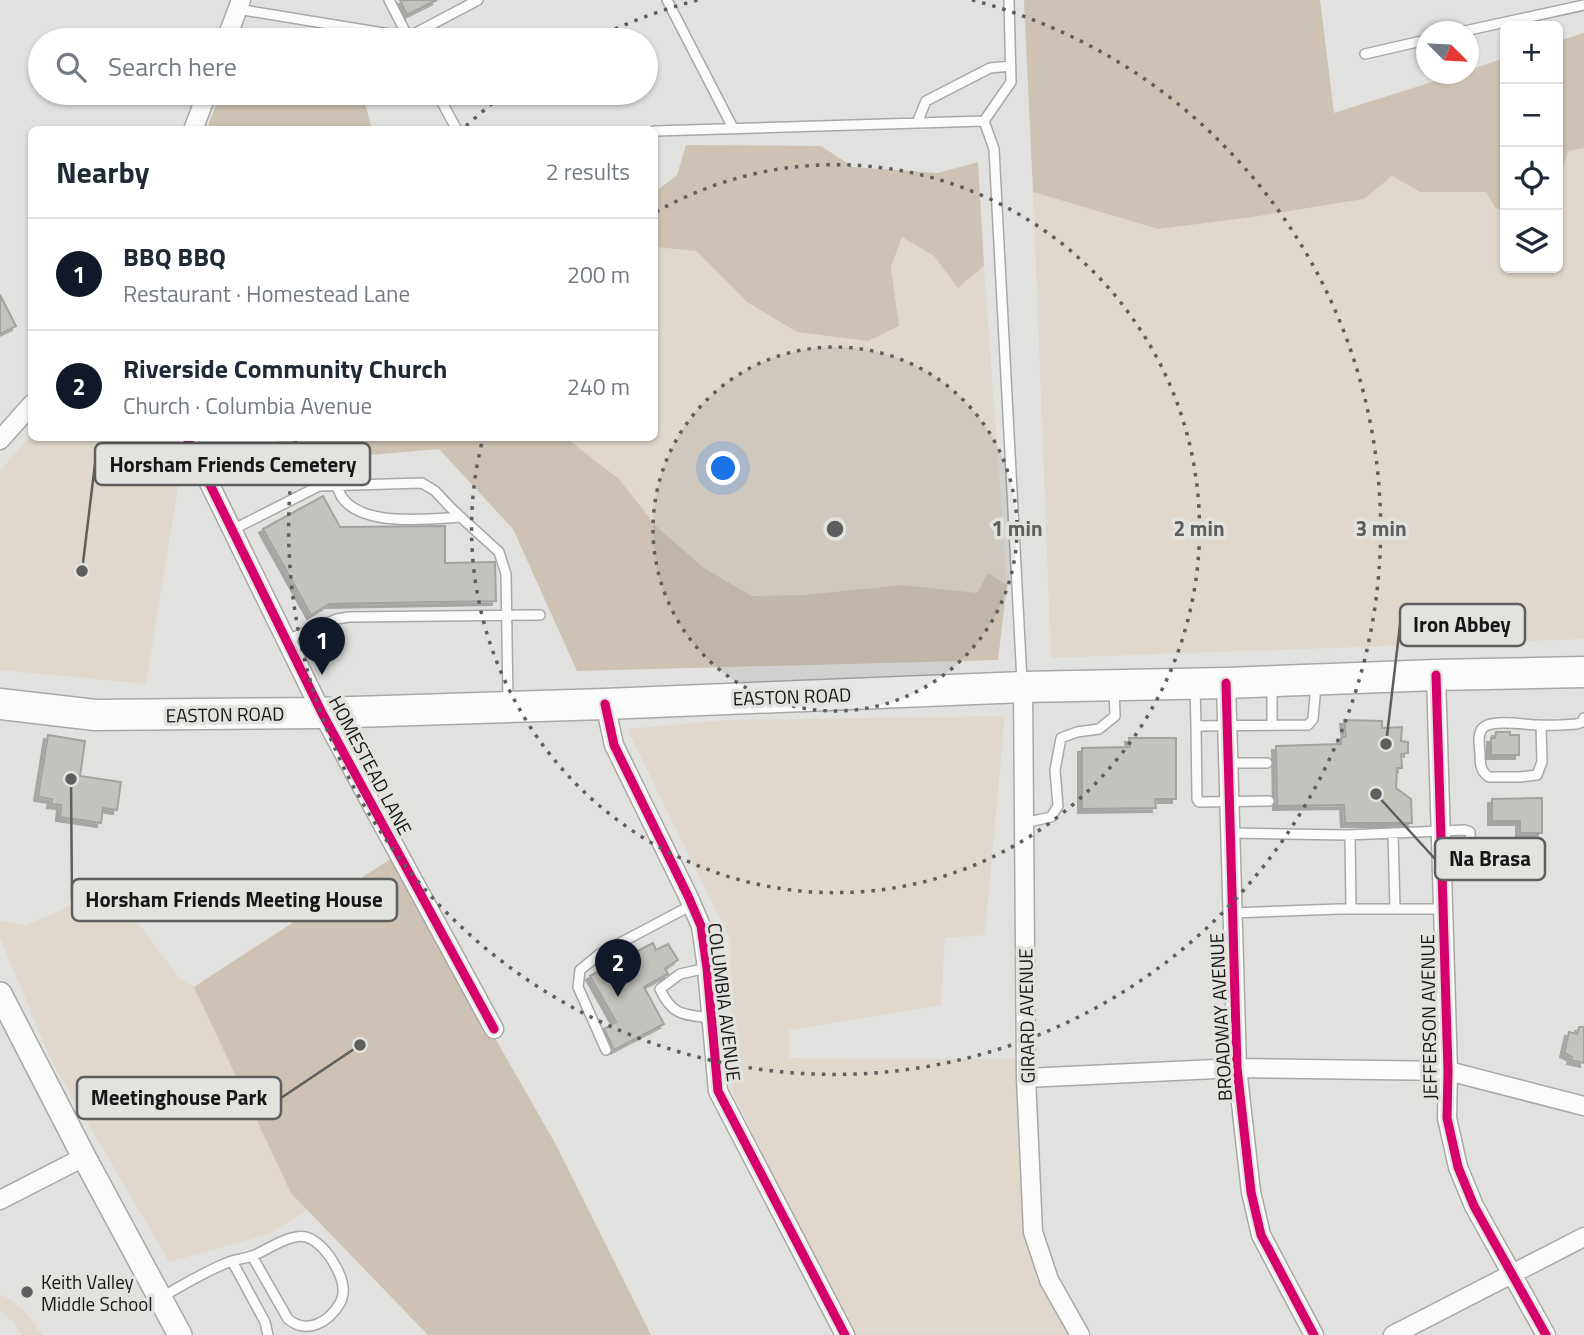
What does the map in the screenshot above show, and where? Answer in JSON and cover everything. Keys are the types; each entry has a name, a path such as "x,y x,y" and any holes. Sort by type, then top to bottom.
{"highway":[{"name":"EASTON ROAD","path":"0,704 95,715 322,713 1023,687 1584,672"}],"street":[{"path":"230,28 239,4"},
{"path":"195,126 202,105"},
{"path":"0,440 28,408"},
{"name":"HOMESTEAD LANE","path":"188,441 322,713 494,1029"},
{"name":"JEFFERSON AVENUE","path":"1436,675 1448,1071 1447,1118 1458,1167 1474,1206 1546,1335"},
{"name":"BROADWAY AVENUE","path":"1226,683 1237,1068 1251,1192 1261,1235 1314,1335"},
{"name":"GIRARD AVENUE","path":"1023,687 1026,1078 1033,1232 1049,1280 1080,1335"},
{"name":"COLUMBIA AVENUE","path":"605,704 614,745 701,926 718,1091 845,1335"},
{"path":"0,994 180,1335"},
{"path":"1026,1078 1237,1068 1448,1071 1584,1106"},
{"path":"0,1200 84,1157"},
{"path":"1393,1335 1584,1237"}],"lane":[{"path":"388,0 403,28"},
{"path":"428,28 478,0"},
{"path":"667,0 733,128"},
{"path":"984,121 1011,82 1009,0"},
{"path":"1479,28 1582,3"},
{"path":"239,4 356,28"},
{"path":"1365,54 1416,42"},
{"path":"917,123 926,101 990,68 1011,66"},
{"path":"444,105 455,126"},
{"path":"658,131 984,121"},
{"path":"984,121 994,149 1023,687"},
{"path":"233,530 319,486 422,483 435,491 499,552 506,574 508,707"},
{"path":"337,485 339,494 349,505 368,516 382,519 461,517"},
{"path":"287,640 337,619 349,617 540,615"},
{"path":"1196,726 1308,725 1313,719 1316,680"},
{"path":"1272,681 1272,725"},
{"path":"1195,684 1197,799 1199,802 1269,801"},
{"path":"1024,823 1051,817 1058,806 1055,770 1061,737 1099,729 1115,716 1114,685"},
{"path":"1541,726 1542,762 1537,775 1485,775 1482,771 1480,733 1486,725 1497,723 1541,726 1577,724 1583,721"},
{"path":"1229,763 1267,763"},
{"path":"1231,833 1350,835 1465,830 1470,832 1471,862"},
{"path":"1393,833 1395,909"},
{"path":"1350,835 1351,909"},
{"path":"606,1050 578,987 580,970 601,953 692,905"},
{"path":"1233,913 1443,909"},
{"path":"707,968 680,974 660,989 667,1003 682,1014 712,1018"},
{"path":"161,1298 202,1274 299,1237 306,1237 321,1247 335,1264 342,1279 343,1298 334,1312 321,1324 304,1328 295,1326 288,1319 252,1256"},
{"path":"232,1261 265,1322 268,1335"}],"shaded area":[{"path":"1024,0 1320,0 1334,113 1425,84 1479,84 1479,67 1500,60 1500,210 1495,208 1486,192 1420,192 1392,176 1364,199 1158,229 1033,192"},
{"path":"1584,33 1584,148 1568,151 1563,168 1563,84 1563,39"},
{"path":"217,105 365,105 371,126 209,126"},
{"path":"686,145 821,146 853,167 938,173 978,162 984,266 958,288 934,256 902,237 891,267 899,326 868,341 797,332 747,302 696,251 658,247 658,190 677,175"},
{"path":"1584,148 1584,639 1051,658 1033,192 1158,229 1364,199 1392,176 1420,192 1486,192 1495,208 1500,210 1500,273 1563,273 1563,168 1568,151"},
{"path":"902,237 934,256 958,287 984,266 1007,585 988,573 977,594 902,585 804,595 752,596 704,568 656,526 619,479 570,441 658,441 658,247 696,251 747,302 899,326 891,267"},
{"path":"28,438 28,441 178,441 184,452 146,684 0,670 0,471"},
{"path":"277,441 570,441 619,479 656,526 704,568 752,596 804,595 902,585 977,593 988,573 1007,585 998,660 577,671 513,529 439,449 290,462"},
{"path":"1005,716 985,935 945,938 941,1005 789,1030 789,1058 1018,1059 1023,1175 1036,1277 1074,1335 852,1335 732,1091 730,939 627,729 725,720"},
{"path":"392,858 556,1145 651,1335 428,1335 307,1210 269,1234 169,1262 51,1060 0,938 0,921 26,925 103,888 119,897 180,979 194,987"},
{"path":"392,858 556,1145 651,1335 428,1335 291,1193 194,987"},
{"path":"0,1294 24,1311 42,1335 22,1335 0,1311"}],"building":[{"path":"400,0 437,0 407,15"},
{"path":"0,295 16,326 0,334"},
{"path":"323,496 340,527 445,526 445,563 495,562 496,601 329,604 311,615 263,529"},
{"path":"1344,720 1382,721 1382,728 1402,727 1401,741 1408,742 1408,753 1401,754 1402,768 1397,768 1396,788 1411,799 1412,823 1345,823 1344,805 1277,806 1276,746 1341,744 1341,738 1346,736"},
{"path":"1496,732 1519,735 1519,755 1491,755 1491,738 1495,738"},
{"path":"48,735 85,741 80,776 121,782 117,810 103,808 101,823 60,817 61,805 51,804 52,799 38,797"},
{"path":"1129,738 1176,738 1176,799 1155,799 1156,808 1082,809 1082,748 1130,747"},
{"path":"1542,798 1542,833 1520,833 1520,821 1492,821 1492,799"},
{"path":"653,943 656,950 668,944 678,960 665,968 668,974 644,987 664,1024 614,1050 604,1029 616,1022 590,976"},
{"path":"1579,1027 1584,1027 1584,1063 1571,1060 1572,1057 1564,1053 1569,1032 1577,1034"}],"cycle path":[{"path":"188,441 322,713 494,1029"},
{"path":"1436,675 1448,1071 1447,1118 1458,1167 1474,1206 1546,1335"},
{"path":"1226,683 1237,1068 1251,1192 1261,1235 1314,1335"},
{"path":"605,704 614,745 701,926 718,1091 845,1335"}],"place":[{"name":"Horsham Friends Cemetery","path":"82,571"},
{"name":"BBQ BBQ","path":"322,675"},
{"name":"Iron Abbey","path":"1386,744"},
{"name":"Horsham Friends Meeting House","path":"71,779"},
{"name":"Na Brasa","path":"1376,794"},
{"name":"Riverside Community Church","path":"618,997"},
{"name":"Meetinghouse Park","path":"360,1045"},
{"name":"Keith Valley Middle School","path":"27,1292"}]}
